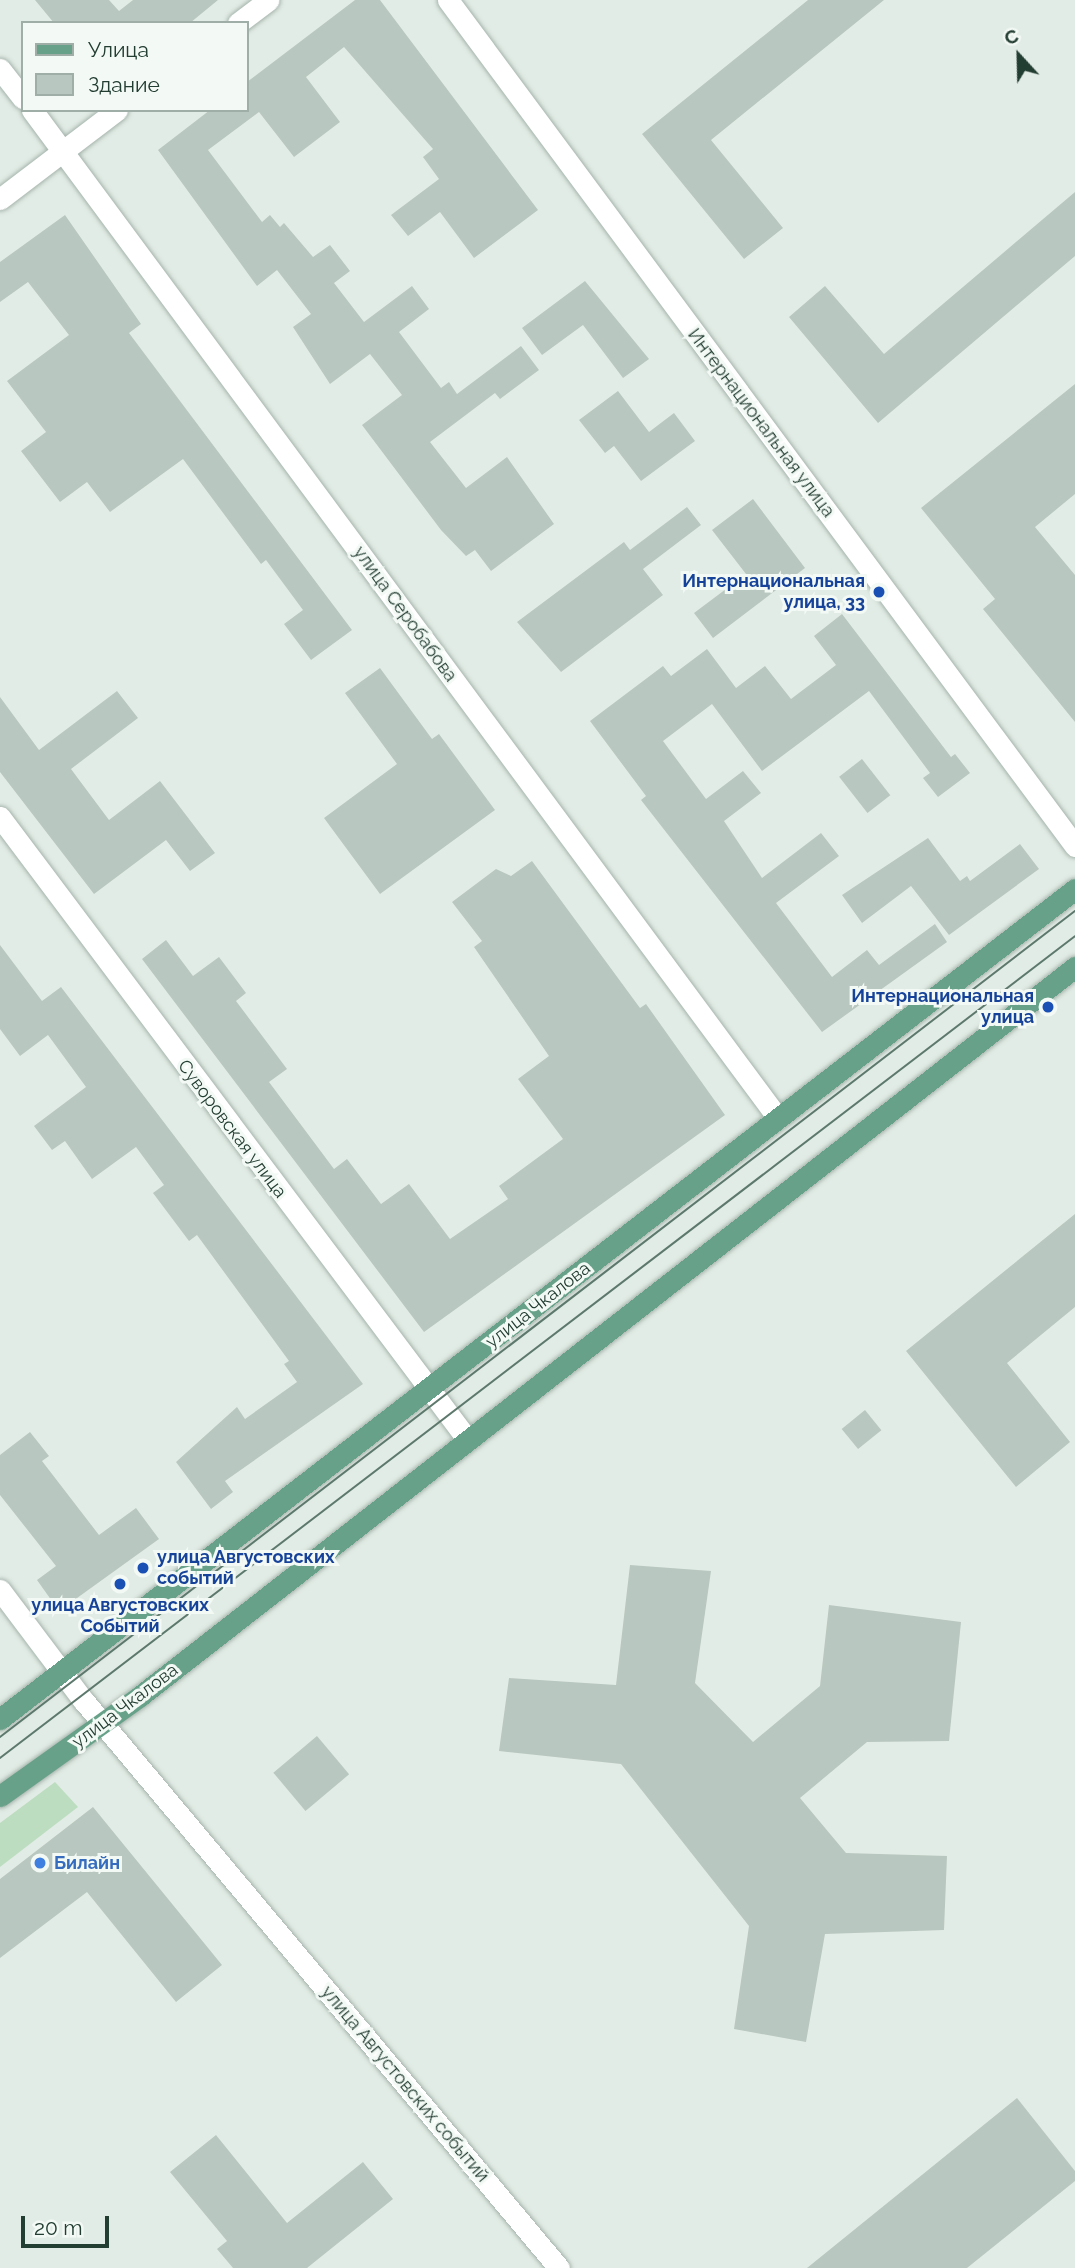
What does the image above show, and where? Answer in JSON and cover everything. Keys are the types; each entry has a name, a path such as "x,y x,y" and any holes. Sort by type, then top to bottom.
{"main road":[{"name":"улица Чкалова","path":"0,1719 428,1392 1075,889"},
{"name":"улица Чкалова","path":"0,1796 103,1724 1075,967"}],"street":[{"path":"241,21 268,0"},
{"name":"Интернациональная улица","path":"447,0 1075,846"},
{"path":"0,69 21,95"},
{"name":"улица Серобабова","path":"34,112 778,1118"},
{"path":"0,199 114,112"},
{"name":"Суворовская улица","path":"0,817 428,1392 467,1439"},
{"path":"0,1590 64,1672"},
{"name":"улица Августовских событий","path":"64,1672 103,1724 559,2268"}],"green space":[{"path":"55,1782 78,1807 0,1867 0,1823"}],"building":[{"path":"35,0 109,0 119,11 133,0 218,0 192,21 52,21"},
{"path":"355,0 380,0 538,210 474,258 440,212 408,236 391,215 439,179 423,157 433,149 344,47 306,77 340,122 294,157 259,112 208,150 262,222 270,215 280,227 284,223 313,257 330,245 350,271 334,283 364,322 412,286 429,309 399,332 441,388 449,382 457,394 521,346 539,370 500,399 495,393 430,442 466,488 507,457 554,524 491,571 475,550 466,556 441,530 362,425 402,395 370,354 330,384 293,327 311,314 277,270 257,286 158,150 207,112 248,112 248,81"},
{"path":"808,0 884,0 711,140 783,228 744,259 642,134"},
{"path":"1075,192 1075,256 878,423 789,317 825,286 884,354"},
{"path":"65,215 141,324 129,333 352,630 311,660 284,624 303,610 266,560 261,564 183,459 110,512 87,482 60,502 21,451 46,432 7,381 69,335 28,282 0,302 0,262"},
{"path":"585,281 649,359 623,378 583,325 542,355 522,328"},
{"path":"1075,384 1075,494 1035,527 1075,575 1075,722 983,609 995,599 921,508"},
{"path":"618,391 649,432 674,413 695,441 641,481 614,446 605,453 579,420"},
{"path":"753,499 805,568 713,638 694,613 746,574 712,530"},
{"path":"687,507 701,525 643,569 663,595 561,672 517,622 624,542 630,550"},
{"path":"842,614 951,757 955,754 970,773 938,797 923,778 930,773 869,691 762,771 712,704 663,741 706,799 743,771 761,793 724,821 762,878 821,833 839,856 776,903 832,977 867,950 879,965 935,924 947,942 822,1032 641,800 646,796 590,721 663,666 671,676 707,649 736,688 765,666 791,699 836,665 814,636"},
{"path":"380,668 432,739 439,734 495,810 380,894 324,818 397,764 345,693"},
{"path":"117,691 138,718 71,769 109,820 160,781 215,853 190,871 166,840 94,894 0,772 0,697 39,750"},
{"path":"862,759 890,795 867,813 839,777"},
{"path":"928,838 960,881 967,876 970,881 1020,844 1039,869 949,935 911,886 862,923 842,895"},
{"path":"532,861 640,1008 646,1004 725,1115 424,1332 142,959 166,940 193,976 219,957 246,993 236,1001 287,1069 269,1082 334,1169 347,1159 381,1204 409,1184 450,1239 508,1199 499,1186 563,1139 518,1079 549,1056 474,947 482,941 452,902 496,869 511,876"},
{"path":"0,945 42,1001 61,987 363,1384 225,1481 233,1492 211,1509 176,1462 237,1407 245,1419 297,1382 284,1364 289,1361 197,1235 189,1241 153,1193 164,1185 136,1147 92,1179 65,1141 52,1150 34,1126 86,1087 48,1035 20,1056 0,1029"},
{"path":"1075,1214 1075,1307 1007,1363 1070,1442 1016,1487 906,1351"},
{"path":"865,1410 881,1430 858,1449 842,1429"},
{"path":"30,1432 49,1456 42,1461 99,1535 136,1508 159,1539 59,1611 37,1580 56,1566 0,1495 0,1455"},
{"path":"630,1565 711,1571 695,1683 753,1742 820,1686 829,1605 961,1622 949,1741 867,1742 800,1798 846,1853 947,1856 944,1930 825,1934 806,2042 734,2029 749,1926 621,1764 499,1751 509,1678 616,1685"},
{"path":"317,1736 349,1774 305,1811 273,1773"},
{"path":"93,1807 222,1965 176,2002 87,1892 0,1958 0,1879"},
{"path":"1017,2098 1075,2171 1075,2181 967,2268 807,2268"},
{"path":"216,2135 287,2223 363,2162 393,2199 307,2268 233,2268 217,2249 227,2241 170,2172"}],"tram line":[{"path":"0,1737 1075,911"},
{"path":"0,1758 1075,936"}],"place":[{"name":"Интернациональная улица, 33","path":"879,592"},
{"name":"Интернациональная улица","path":"1048,1007"},
{"name":"улица Августовских событий","path":"143,1568"},
{"name":"улица Августовских Событий","path":"120,1584"},
{"name":"Билайн","path":"40,1863"}]}
